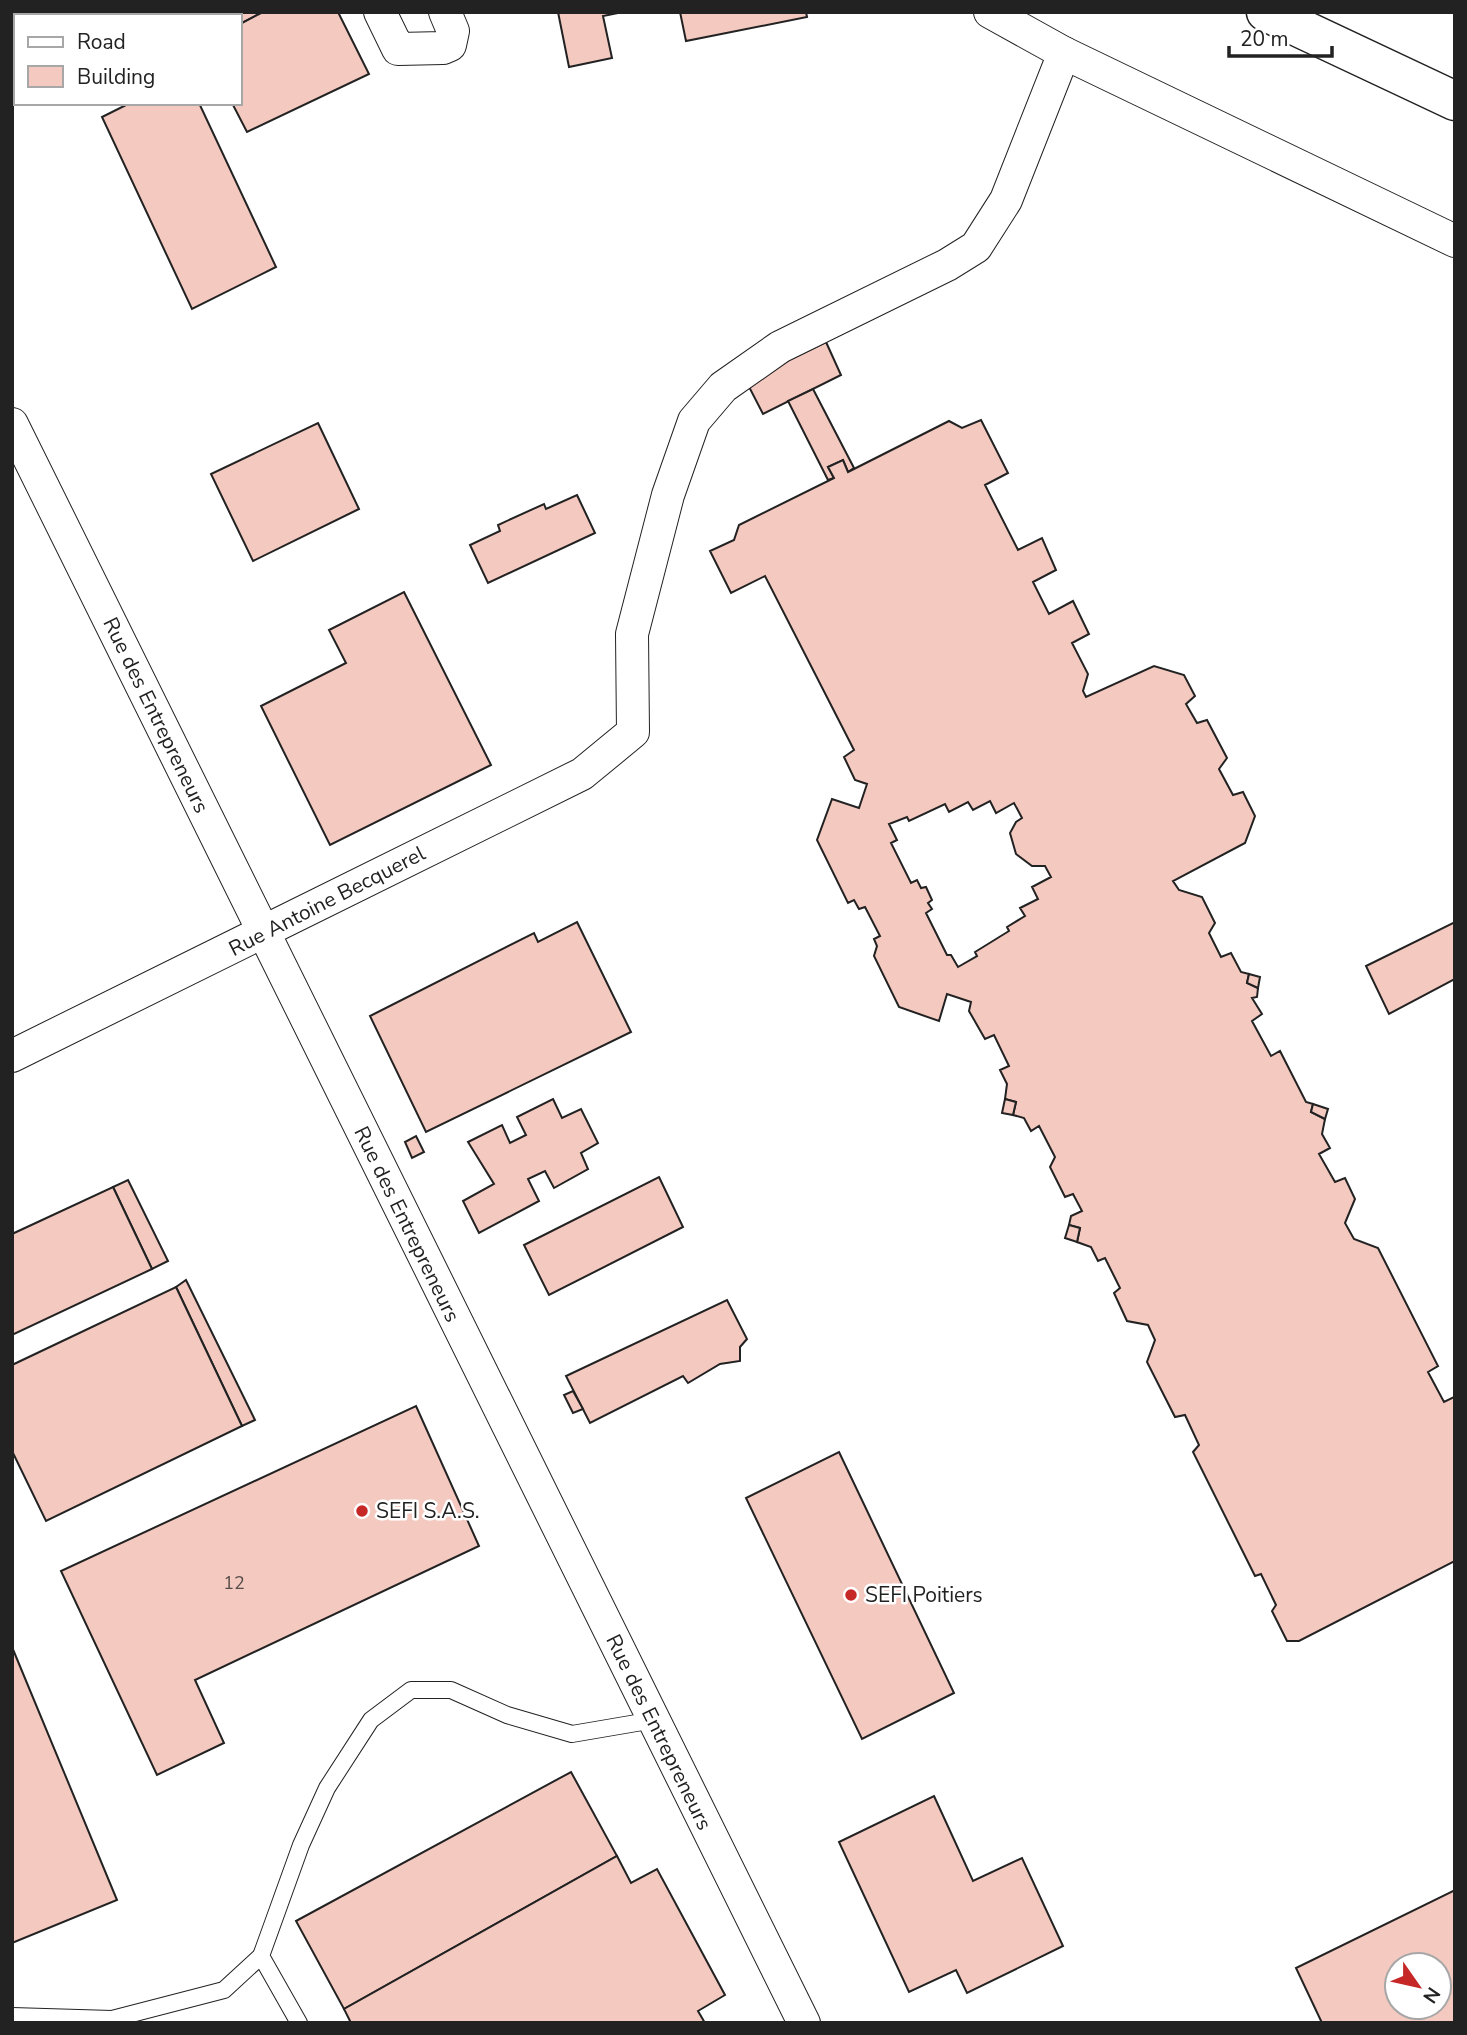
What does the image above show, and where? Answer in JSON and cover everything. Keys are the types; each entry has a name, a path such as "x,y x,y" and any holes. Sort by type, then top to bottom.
{"main road":[{"path":"1266,12 1455,102"}],"street":[{"path":"380,12 398,49 443,48 450,45 453,31 445,12"},
{"path":"990,12 1064,53 1455,241"},
{"name":"Rue Antoine Becquerel","path":"12,1056 582,774 633,732 632,634 668,495 694,421 723,387 780,347 947,265 976,247 1006,200 1064,53"},
{"name":"Rue des Entrepreneurs","path":"12,424 804,2023"}],"lane":[{"path":"12,2015 112,2019 224,1990 261,1956 301,1845 327,1788 371,1720 411,1690 451,1690 507,1715 572,1734 654,1720"},
{"path":"261,1956 299,2023"}],"building":[{"path":"12,12 38,12 14,14 12,24"},
{"path":"263,12 242,23 242,14 188,14"},
{"path":"263,12 338,12 369,74 247,132 233,105 242,105 242,23"},
{"path":"558,12 623,12 603,16 612,58 569,67"},
{"path":"680,12 806,12 807,17 686,41"},
{"path":"126,105 200,105 276,267 192,309 102,117"},
{"path":"826,342 841,375 763,414 746,381"},
{"path":"813,389 854,468 848,472 843,460 828,467 834,478 828,480 788,401"},
{"path":"981,420 1008,473 985,485 1018,550 1042,538 1056,570 1033,582 1049,614 1073,601 1089,634 1072,643 1088,674 1083,691 1086,697 1154,666 1184,675 1195,696 1186,704 1197,723 1207,720 1227,758 1219,769 1233,795 1243,792 1255,816 1245,843 1173,881 1179,890 1202,897 1215,923 1209,933 1221,957 1231,953 1241,972 1249,974 1247,983 1258,988 1257,997 1252,998 1262,1014 1252,1021 1271,1056 1280,1051 1306,1102 1313,1104 1311,1112 1325,1119 1322,1134 1330,1148 1319,1154 1335,1182 1345,1178 1355,1199 1345,1223 1354,1239 1378,1248 1438,1366 1428,1372 1444,1402 1454,1397 1455,1399 1455,1561 1299,1641 1287,1641 1272,1611 1276,1605 1261,1574 1255,1576 1193,1452 1199,1445 1185,1415 1175,1417 1147,1362 1155,1340 1148,1325 1127,1321 1114,1293 1120,1288 1105,1258 1098,1261 1091,1247 1077,1242 1080,1228 1069,1225 1071,1216 1082,1211 1073,1194 1065,1197 1050,1167 1055,1157 1039,1126 1031,1131 1024,1118 1013,1115 1016,1102 1005,1099 1007,1084 1000,1070 1009,1066 994,1035 985,1039 969,1011 971,1002 947,994 939,1021 899,1007 874,956 877,946 874,939 880,936 865,907 859,909 854,900 848,903 817,840 832,799 859,808 867,784 855,780 844,757 854,750 765,576 731,593 710,551 734,540 739,525 834,478 828,467 843,460 848,472 949,421 962,428","holes":["990,801 996,813 1014,803 1022,818 1016,822 1010,833 1016,854 1032,866 1045,866 1051,877 1032,887 1038,899 1020,908 1025,916 1007,927 1009,931 975,952 977,956 958,967 951,955 947,955 926,913 932,909 928,903 932,900 926,887 921,888 917,880 911,883 891,843 897,840 889,824 907,817 909,821 945,804 949,812 968,802 973,810"]},
{"path":"318,423 359,509 253,561 211,474"},
{"path":"577,495 595,533 488,583 470,545 500,531 498,525 544,504 546,509"},
{"path":"404,592 491,765 330,845 261,706 346,663 329,630"},
{"path":"577,922 631,1032 426,1132 370,1016 534,933 538,942"},
{"path":"1455,922 1455,979 1389,1014 1366,966"},
{"path":"1249,974 1260,977 1258,988 1247,983"},
{"path":"553,1099 562,1118 581,1109 598,1143 581,1153 588,1169 554,1188 545,1171 528,1179 539,1201 479,1233 463,1201 494,1184 468,1142 502,1125 510,1143 526,1135 517,1117"},
{"path":"1005,1099 1016,1102 1013,1115 1002,1113"},
{"path":"1313,1104 1328,1109 1325,1119 1311,1112"},
{"path":"416,1136 424,1152 412,1158 405,1142"},
{"path":"659,1177 683,1227 549,1295 524,1245"},
{"path":"128,1180 168,1261 152,1269 113,1187"},
{"path":"113,1187 152,1269 12,1335 12,1234"},
{"path":"1069,1225 1080,1228 1077,1242 1065,1238"},
{"path":"186,1280 255,1420 242,1426 176,1287"},
{"path":"176,1287 242,1426 46,1521 12,1451 12,1365"},
{"path":"727,1300 747,1339 740,1347 740,1361 720,1364 688,1383 683,1376 590,1423 566,1376"},
{"path":"573,1391 583,1409 573,1413 564,1395"},
{"path":"416,1406 479,1546 195,1680 224,1743 157,1775 61,1571"},
{"path":"839,1452 954,1693 862,1739 746,1498"},
{"path":"12,1647 117,1900 12,1943"},
{"path":"571,1772 617,1856 344,2009 296,1921"},
{"path":"934,1796 973,1881 1022,1858 1063,1946 967,1993 956,1970 909,1992 839,1842"},
{"path":"617,1856 631,1883 657,1869 725,1995 698,2011 705,2023 351,2023 344,2009"},
{"path":"1455,1890 1455,2023 1322,2023 1296,1968"}],"place":[{"name":"SEFI S.A.S.","path":"362,1511"},
{"name":"SEFI Poitiers","path":"851,1595"}]}
